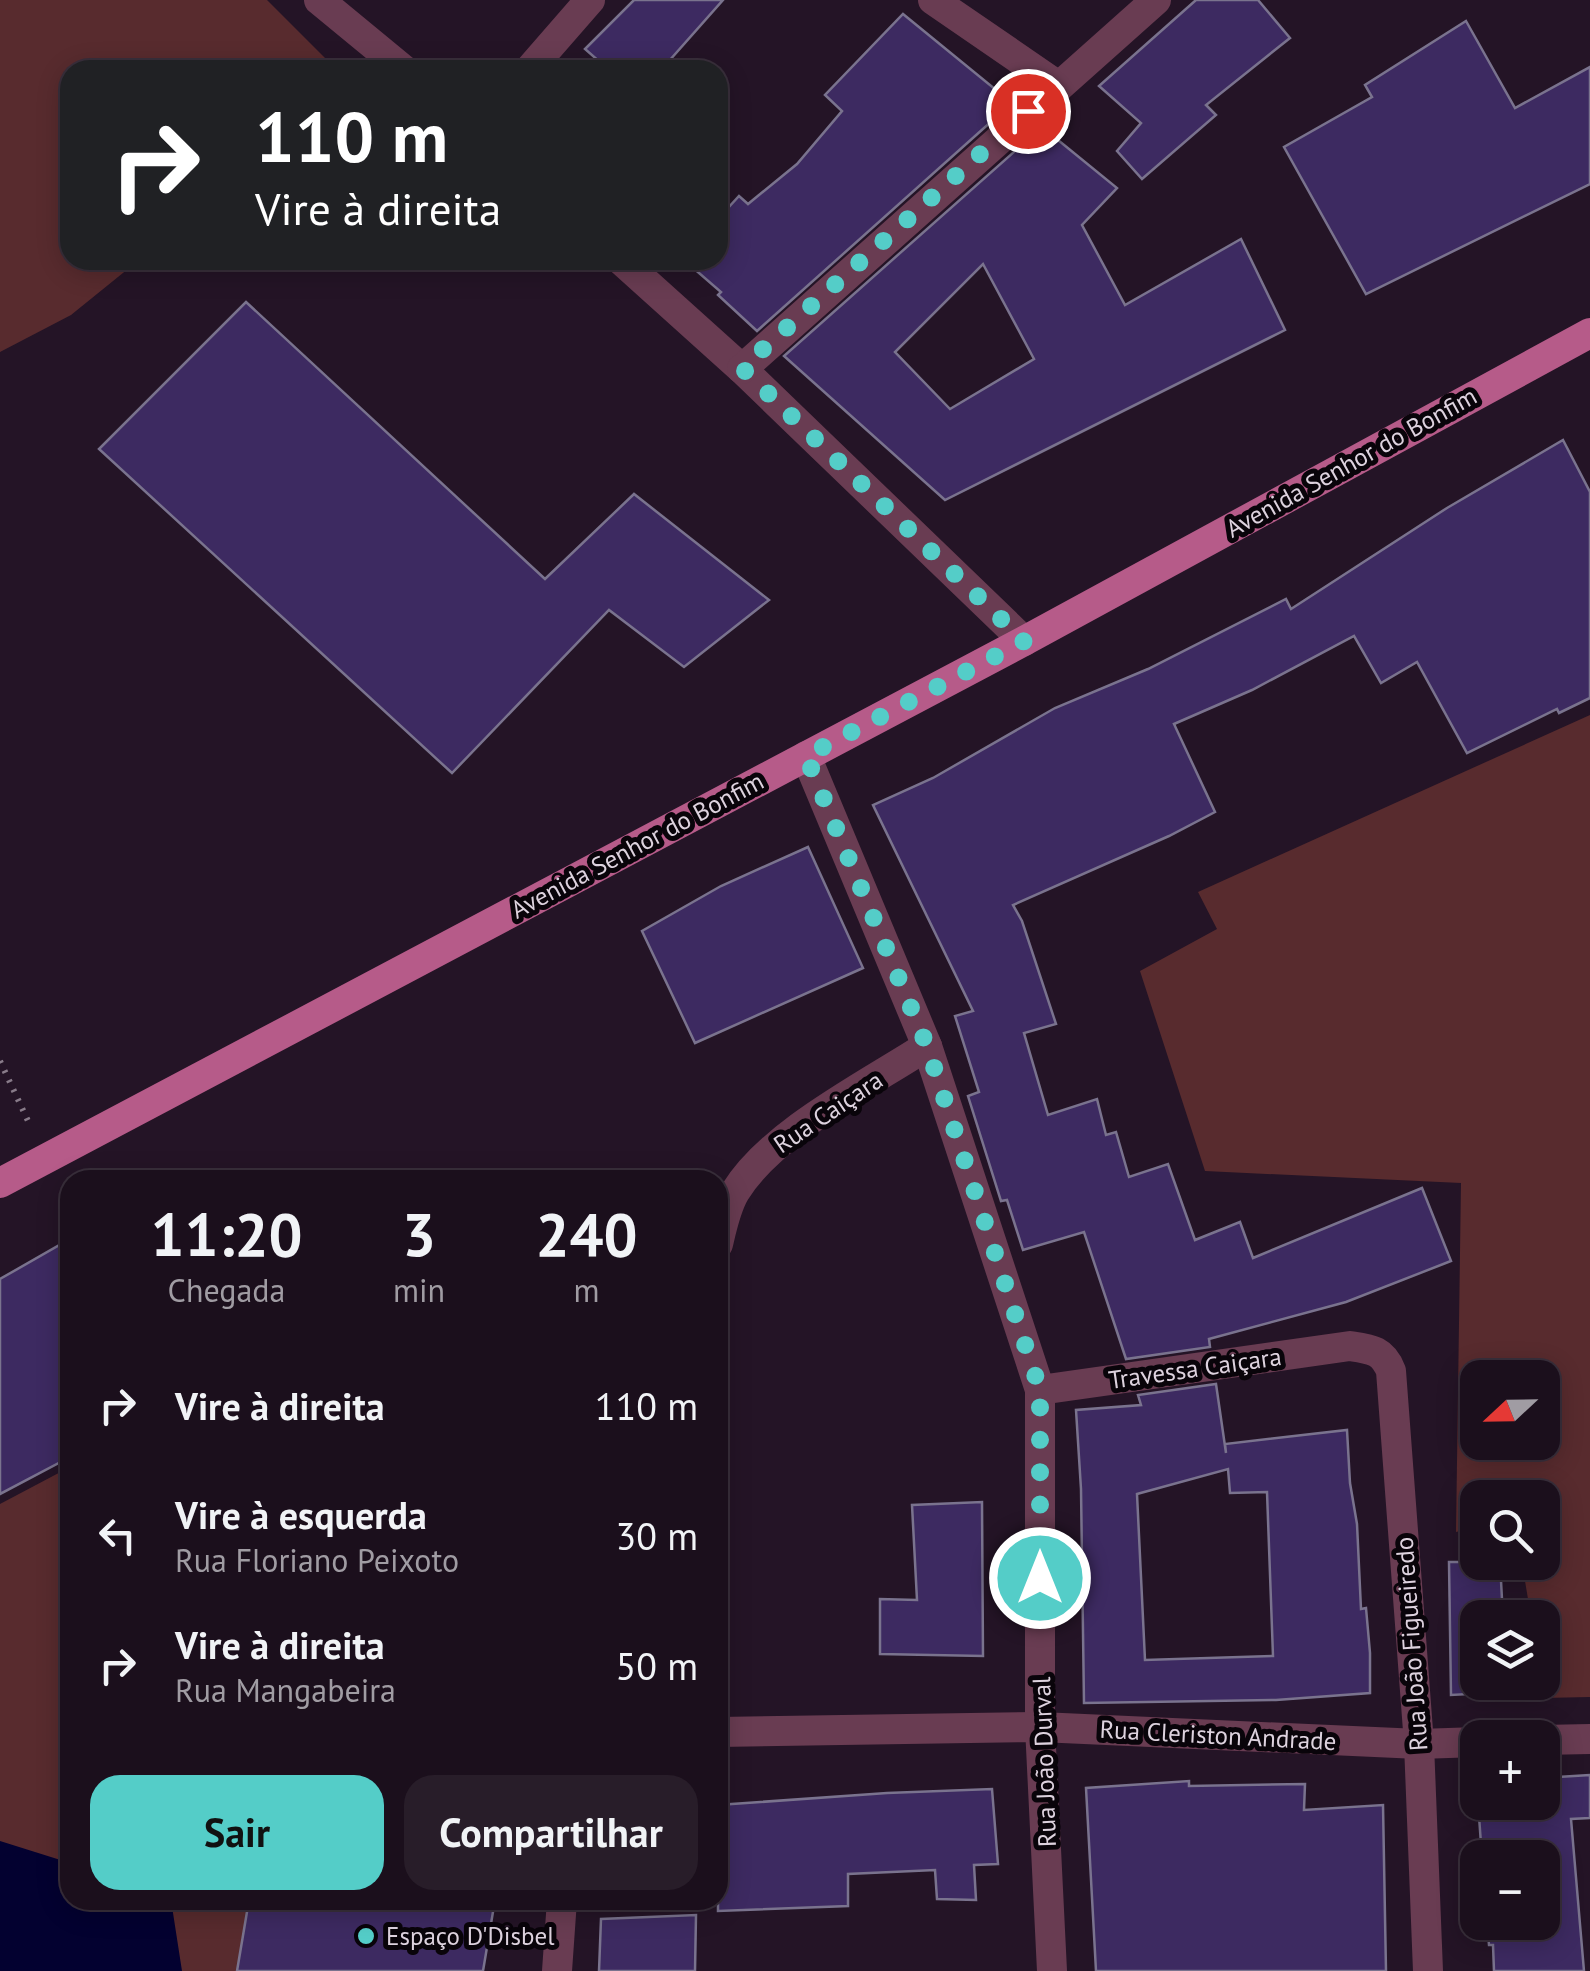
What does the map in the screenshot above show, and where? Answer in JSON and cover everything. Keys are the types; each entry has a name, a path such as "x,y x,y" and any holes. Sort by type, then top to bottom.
{"main road":[{"name":"Avenida Senhor do Bonfim","path":"0,1183 1024,641 1590,332"}],"street":[{"path":"318,0 392,60"},
{"path":"538,60 590,0"},
{"path":"933,0 1057,86"},
{"path":"742,368 1156,0"},
{"path":"632,270 742,368 1024,641"},
{"name":"Rua João Durval","path":"806,756 927,1046 1040,1390 1040,1728 1052,1971"},
{"name":"Rua Caiçara","path":"728,1210 732,1196 755,1164 791,1134 927,1046"},
{"name":"Travessa Caiçara","path":"1040,1390 1350,1346"},
{"name":"Rua João Figueiredo","path":"1350,1346 1379,1351 1392,1371 1419,1744 1428,1971"},
{"name":"Rua Cleriston Andrade","path":"728,1732 1040,1728 1460,1743"},
{"path":"1560,1740 1590,1739"},
{"path":"558,1971 561,1910"}],"path":[{"path":"0,1061 46,1158"}],"shaded area":[{"path":"0,0 267,0 327,60 60,60 60,270 127,270 71,315 0,352"},
{"path":"1590,715 1590,1697 1560,1698 1560,1600 1528,1600 1525,1580 1560,1580 1560,1480 1460,1480 1460,1531 1456,1532 1461,1183 1205,1171 1140,971 1217,929 1198,892"},
{"path":"60,1472 60,1910 247,1910 237,1971 0,1971 0,1504"},
{"path":"0,1841 60,1860 60,1910 173,1910 182,1971 0,1971"}],"building":[{"path":"634,0 723,0 670,60 598,60 585,49"},
{"path":"1196,0 1258,0 1290,38 1206,105 1216,115 1142,179 1117,151 1141,123 1099,86"},
{"path":"903,14 1012,103 757,331 696,270 728,270 728,208 739,196 748,204 797,164 842,111 825,95"},
{"path":"1466,21 1515,108 1590,67 1590,184 1366,294 1284,147 1372,97 1365,85"},
{"path":"1042,127 1117,188 1082,225 1125,305 1241,239 1285,330 945,500 784,356","holes":["983,264 1034,359 950,409 895,352"]},
{"path":"246,302 545,579 634,494 769,600 684,667 609,610 452,773 99,449"},
{"path":"1563,440 1590,492 1590,698 1559,713 1557,709 1467,753 1417,662 1381,683 1354,636 1252,690 1174,724 1215,812 1013,905 1022,921 1056,1024 1024,1033 1048,1115 1097,1099 1106,1135 1116,1132 1129,1177 1168,1164 1195,1240 1240,1222 1253,1258 1422,1188 1451,1261 1346,1302 1209,1339 1210,1347 1126,1359 1084,1232 1023,1250 1007,1200 1001,1201 968,1096 979,1092 955,1016 973,1011 873,805 933,778 1055,708 1148,669 1286,599 1291,609 1447,508"},
{"path":"808,847 863,968 695,1043 642,931 721,886"},
{"path":"60,1245 60,1462 0,1494 0,1279"},
{"path":"1216,1384 1226,1453 1225,1444 1347,1430 1361,1609 1366,1608 1370,1653 1370,1693 1276,1700 1084,1703 1076,1410 1141,1405 1138,1395","holes":["1228,1469 1230,1493 1267,1492 1273,1656 1145,1660 1137,1494"]},
{"path":"982,1502 983,1656 880,1654 880,1599 917,1600 912,1505"},
{"path":"1449,1562 1460,1562 1460,1580 1501,1580 1502,1600 1460,1600 1460,1695 1451,1695"},
{"path":"1590,1775 1590,1818 1571,1819 1584,1971 1494,1971 1493,1945 1489,1940 1560,1940 1560,1840 1481,1840 1479,1820 1560,1820 1560,1777"},
{"path":"1189,1781 1189,1786 1305,1784 1304,1810 1383,1805 1386,1971 1096,1971 1086,1788"},
{"path":"992,1789 998,1864 974,1865 976,1900 937,1899 935,1870 848,1874 848,1906 718,1911 728,1910 728,1804"},
{"name":"Espaço D'Disbel","path":"247,1910 493,1910 483,1971 237,1971"},
{"path":"696,1915 695,1971 599,1971 601,1919"}],"place":[{"name":"Espaço D'Disbel","path":"366,1936"}],"route":[{"path":"1028,111 742,368 1024,641 806,756 927,1046 1040,1390 1040,1578"}]}
